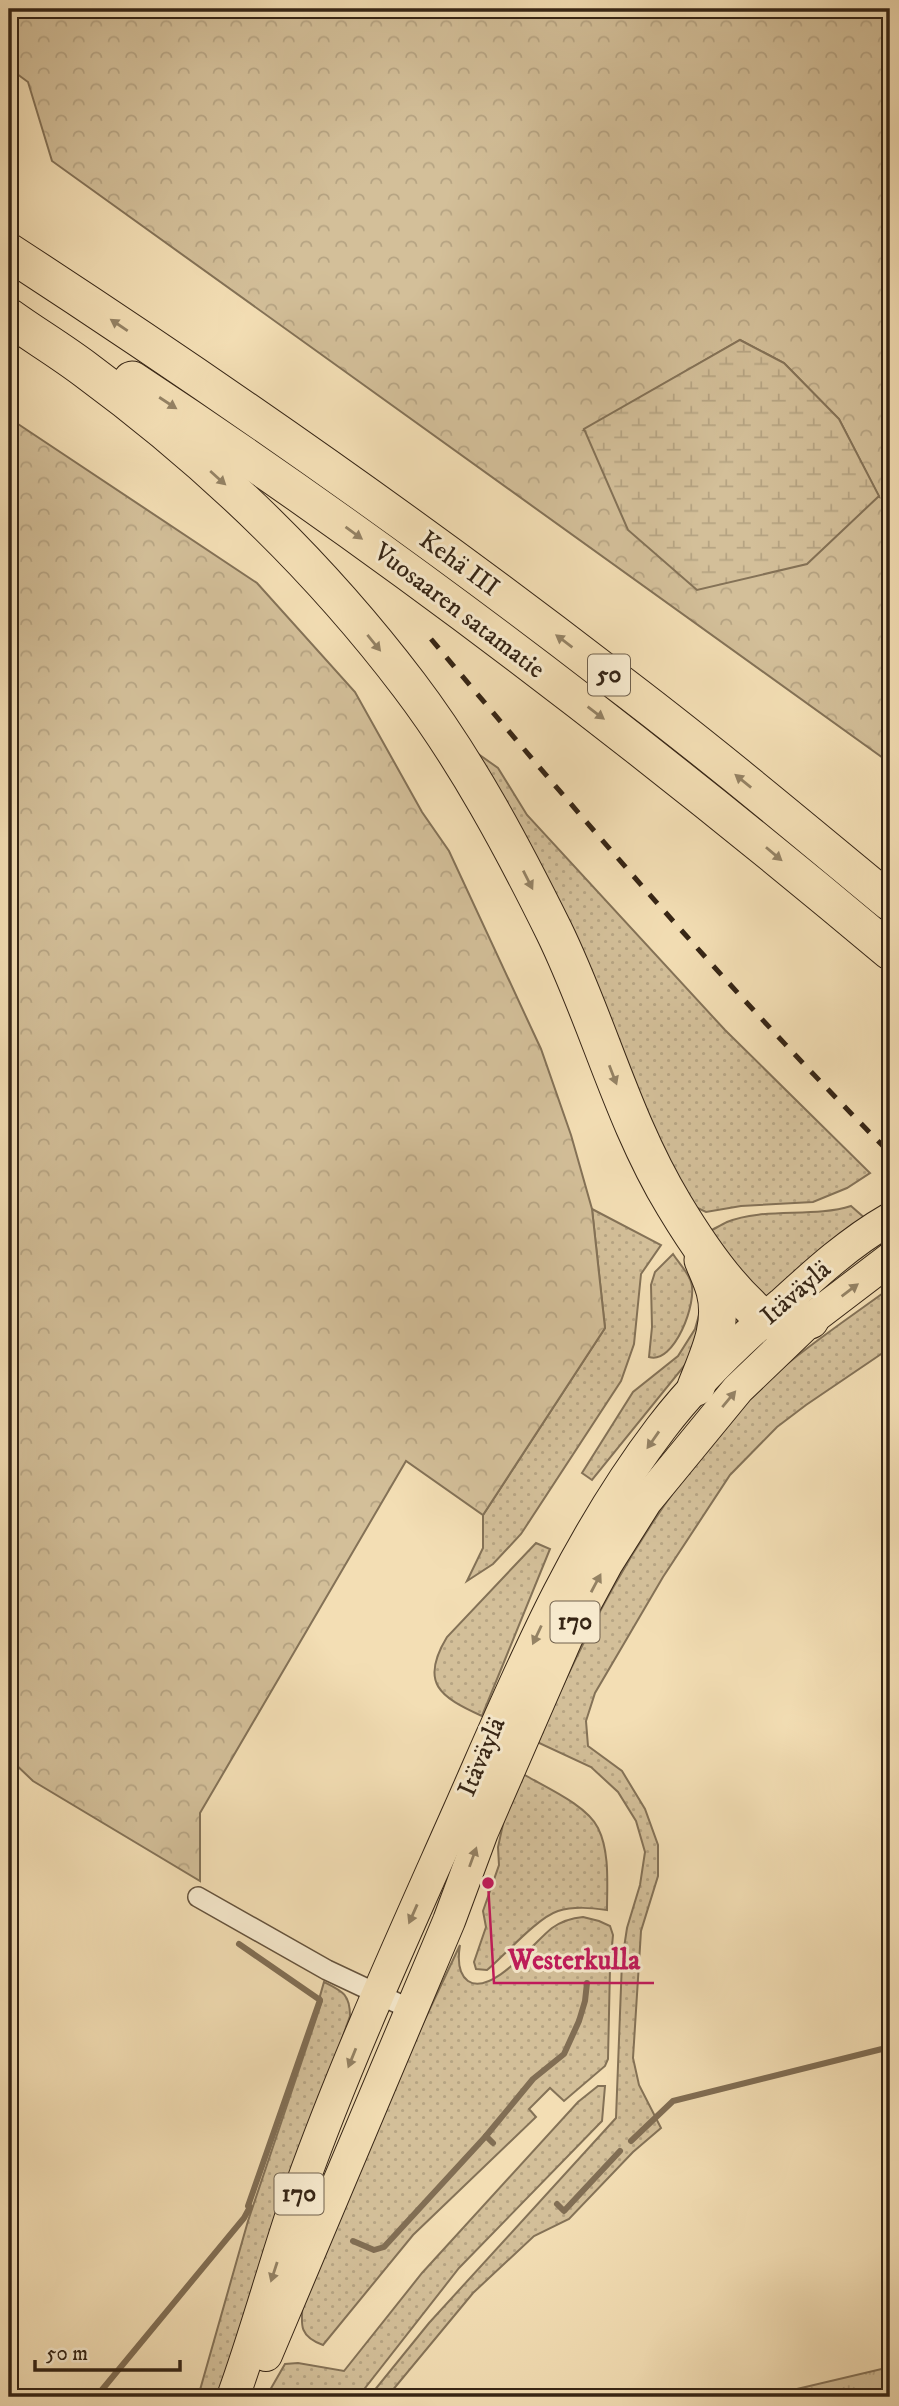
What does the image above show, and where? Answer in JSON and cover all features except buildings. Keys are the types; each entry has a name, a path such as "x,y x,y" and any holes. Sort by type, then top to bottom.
{"highway":[{"name":"Kehä III","path":"9,252 295,445 474,574 608,674 890,902"},
{"name":"Vuosaaren satamatie","path":"9,298 239,450 411,573 765,846 890,951"},
{"path":"9,317 86,370 188,451 266,522 332,591 409,685 469,774 524,873 561,948 654,1170 695,1239 741,1297 764,1319 778,1323 810,1320"},
{"path":"695,1239 715,1291 718,1318 714,1339 696,1387"}],"main road":[{"name":"Itäväylä","path":"233,2397 301,2188 377,1995 536,1637 581,1548 655,1436 696,1387 764,1319 823,1267 882,1224"},
{"name":"Itäväylä","path":"244,2397 274,2338 449,1921 482,1832 566,1639 607,1563 646,1501 738,1390 810,1320 890,1259"}],"street":[{"path":"198,1897 327,1970 412,2010"}],"green space":[{"path":"9,9 890,9 890,763 52,161 28,82 9,68","holes":["740,340 784,363 839,419 879,497 584,430"]},
{"path":"740,340 784,363 839,419 879,496 807,564 697,590 628,530 584,429"},
{"path":"9,418 257,583 355,692 422,812 449,851 541,1049 571,1135 592,1209 605,1328 483,1515 406,1461 200,1813 200,1881 33,1781 9,1758"},
{"path":"460,741 498,768 527,815 725,1030 870,1173 847,1188 813,1202 741,1206 706,1212 691,1205"},
{"path":"851,1206 867,1220 766,1301 708,1232 741,1217 837,1210"},
{"path":"592,1209 661,1245 641,1274 634,1344 621,1381 521,1534 493,1564 467,1581 483,1548 483,1515 605,1328"},
{"path":"673,1254 691,1282 691,1303 675,1342 658,1357 649,1357 652,1327 651,1285 655,1272"},
{"path":"890,1288 890,1348 777,1427 730,1475 663,1577 595,1693 586,1721 588,1746 622,1771 645,1809 658,1845 658,1876 641,1931 633,2058 639,2085 661,2128 633,2152 569,2219 534,2236 473,2293 387,2397 369,2397 429,2323 616,2118 622,1961 645,1852 636,1821 618,1792 591,1767 537,1742 555,1702 613,1587 635,1550 710,1444 775,1374"},
{"path":"705,1294 698,1340 689,1360 592,1480 582,1473 633,1392 678,1356 695,1329"},
{"path":"536,1543 550,1549 482,1716 455,1702 438,1687 435,1666 439,1653 447,1637"},
{"path":"523,1774 575,1804 598,1828 606,1858 607,1910 577,1908 558,1911 531,1929 487,1970 476,1969 474,1962 486,1927 483,1911 499,1865 498,1847 505,1815"},
{"path":"583,1917 610,1926 613,1935 608,2059 605,2066 564,2101 550,2088 529,2109 536,2117 413,2235 323,2345 309,2338 303,2328 303,2301 360,2157 460,1945 462,1974 468,1981 478,1984 500,1975 556,1926 567,1920"},
{"path":"324,1982 344,1994 350,2016 217,2397 198,2397 248,2221 322,2001 320,1996"},
{"path":"598,2086 605,2086 602,2121 459,2268 358,2397 266,2397 285,2364 298,2363 344,2371 422,2273 578,2102"},
{"path":"890,2367 890,2397 763,2397"}],"waterway":[{"path":"239,1944 320,2000 248,2206"},
{"path":"486,2136 533,2079 564,2054 579,2021 587,1983"},
{"path":"631,2141 673,2101 890,2047"},
{"path":"353,2241 374,2250 384,2247 486,2136 493,2143"},
{"path":"557,2204 564,2211 620,2151"},
{"path":"96,2397 244,2218 250,2207"}],"railway":[{"path":"431,639 713,965 890,1153"}],"place":[{"name":"Westerkulla","path":"488,1883"}]}
